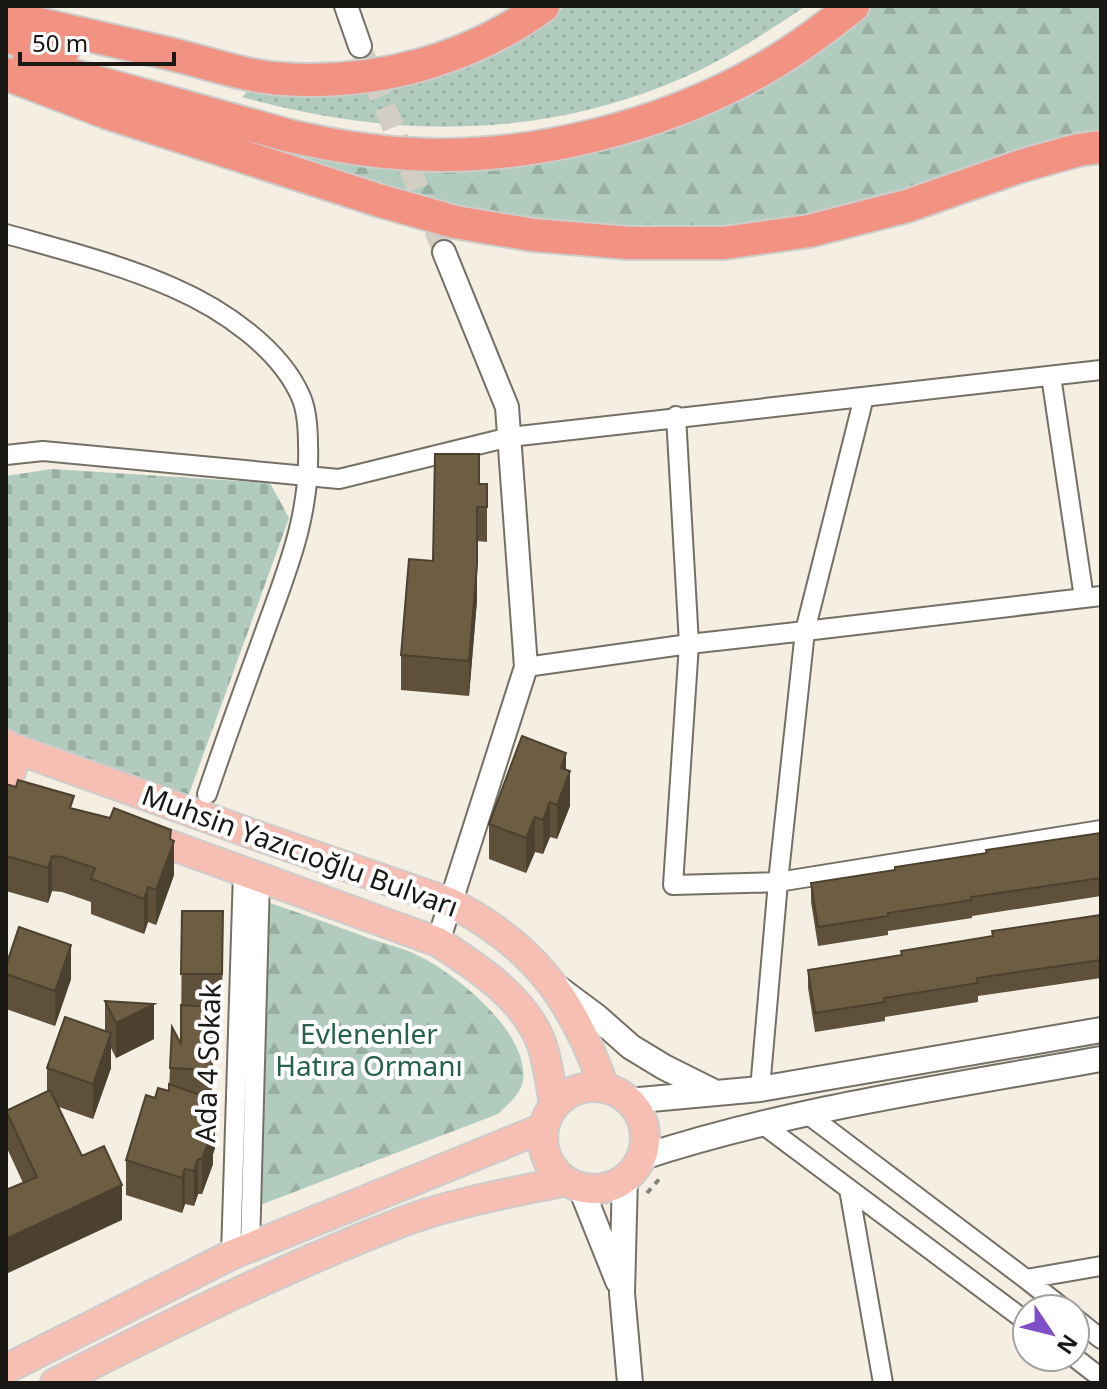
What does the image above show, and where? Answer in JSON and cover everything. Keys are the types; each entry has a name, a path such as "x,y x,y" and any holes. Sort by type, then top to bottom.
{"highway":[{"path":"6,17 240,72 282,79 326,80 389,73 426,64 497,35 543,6"},
{"path":"6,36 285,117 371,133 429,138 511,133 564,125 642,104 680,91 748,59 825,6"},
{"path":"6,56 315,142 371,151 456,154 509,150 599,134 685,106 762,69 797,48 853,6"},
{"path":"6,74 108,113 455,222 533,235 629,243 724,243 809,231 907,206 1021,166 1101,147"}],"main road":[{"name":"Muhsin Yazıcıoğlu Bulvarı","path":"7,745 449,902 478,917 519,946 540,967 583,1035 604,1087"},
{"path":"7,745 13,765 7,786 37,796"},
{"name":"Muhsin Yazıcıoğlu Bulvarı","path":"112,823 438,942 474,966 521,1009 541,1043 549,1117"},
{"path":"551,984 597,1017 631,1047 718,1094"},
{"path":"629,1101 760,1089 1101,1030"},
{"path":"55,1383 228,1296 404,1221 508,1193 573,1184 602,1188 616,1183 633,1168 761,1123 1101,1059"},
{"path":"6,1369 240,1251 549,1117 572,1091 604,1087 629,1101 640,1115 644,1131 644,1146 633,1168 622,1293 630,1383"},
{"path":"549,1117 543,1145 547,1160 557,1174 573,1184 622,1293"}],"street":[{"path":"346,6 360,46"},
{"path":"6,234 108,262 176,288 223,314 285,370 302,398 308,430 309,476 301,531 207,794"},
{"path":"438,942 526,667 507,407 444,252"},
{"path":"6,455 43,451 339,479 510,437 1101,370"},
{"path":"526,667 689,644 1093,597 1051,376"},
{"path":"760,1089 805,631 864,397"},
{"path":"676,416 689,644 673,885 778,882 1101,830"},
{"name":"Ada 4 Sokak","path":"240,1251 251,875"},
{"path":"806,1113 1044,1293"},
{"path":"761,1123 1011,1310"},
{"path":"849,1189 883,1383"},
{"path":"1026,1279 1101,1266"}],"green space":[{"path":"565,6 806,6 732,53 685,77 631,98 576,113 521,122 410,126 298,111 242,97 247,92 311,96 551,17"},
{"path":"871,6 1101,6 1101,131 1057,141 911,188 811,215 726,227 665,229 544,220 424,197 288,159 159,111 479,165 818,49"},
{"path":"52,469 270,483 289,518 188,797 6,733 6,476"},
{"name":"Evlenenler Hatıra Ormanı","path":"267,902 406,950 450,975 486,1006 514,1043 522,1062 523,1080 517,1094 498,1114 260,1205"}],"building":[{"path":"435,454 479,454 479,484 487,484 487,507 477,507 477,565 469,661 401,655 409,559 433,561"},
{"path":"522,736 566,753 561,768 570,771 557,805 550,802 543,820 535,817 526,838 489,824"},
{"path":"18,780 74,796 70,808 110,818 114,808 171,830 170,839 174,841 156,890 148,887 144,899 91,879 95,868 62,857 52,856 48,868 6,856 6,784 16,787"},
{"path":"1101,833 1101,878 971,897 972,900 818,927 811,883 987,853 986,850"},
{"path":"182,911 223,911 222,974 181,974"},
{"path":"1101,915 1101,960 977,978 978,983 815,1013 808,970 993,936 992,931"},
{"path":"19,927 71,945 55,991 6,974"},
{"path":"105,1001 154,1004 116,1023"},
{"path":"181,1005 214,1007 211,1070 170,1068 172,1027 181,1044"},
{"path":"65,1017 111,1033 93,1084 47,1068"},
{"path":"169,1084 209,1098 205,1110 215,1113 210,1126 213,1129 202,1159 198,1159 194,1171 185,1169 182,1178 126,1160 146,1095 155,1098 158,1088 169,1091"},
{"path":"50,1090 82,1156 104,1146 122,1185 6,1239 6,1190 37,1177 6,1111"}],"tunnel":[{"path":"360,46 444,252"}]}
